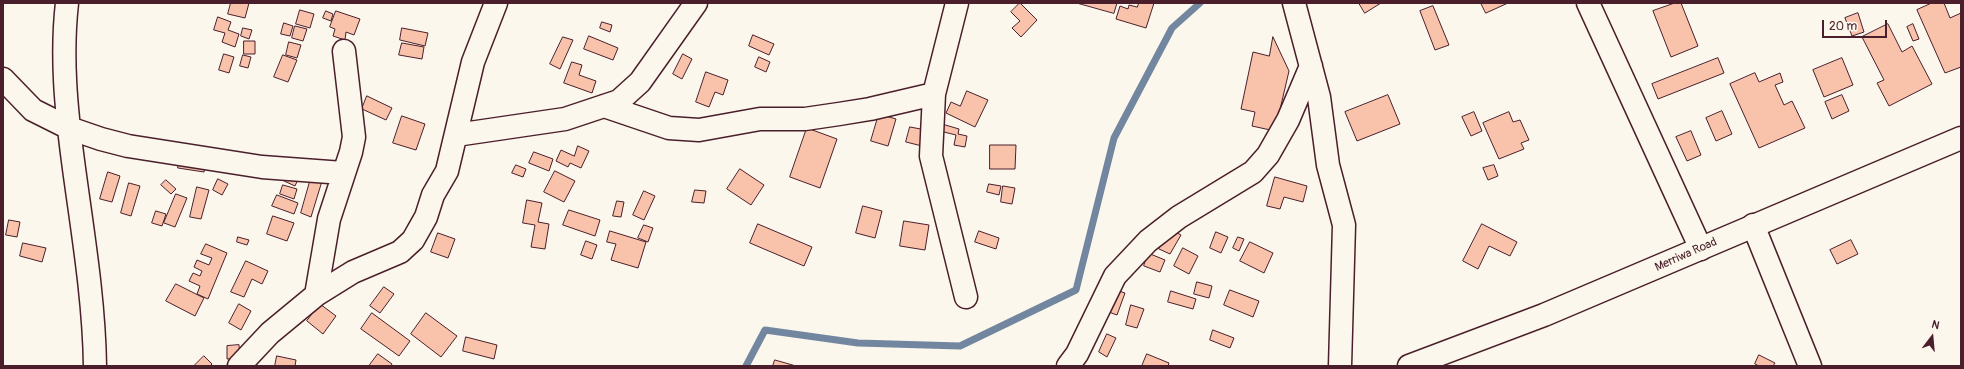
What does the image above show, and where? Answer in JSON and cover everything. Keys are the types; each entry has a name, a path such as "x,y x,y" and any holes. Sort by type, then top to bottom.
{"street":[{"path":"67,3 64,27 64,76 69,128 92,304 95,366"},
{"path":"239,366 270,333 316,295 338,280 395,254 410,244 419,232 433,195 447,171 473,62 496,3"},
{"path":"456,135 564,119 624,99 640,82 696,3"},
{"path":"957,3 934,94 931,156 966,297"},
{"path":"1294,3 1319,97 1328,165 1344,225 1340,366"},
{"path":"1588,3 1701,249"},
{"path":"316,295 328,219 351,152 354,137 344,51"},
{"path":"1068,366 1077,354 1115,276 1148,241 1173,222 1254,172 1268,155 1288,120 1311,66"},
{"path":"3,79 33,110 69,128 128,146 274,169 343,173"},
{"path":"604,106 669,128 699,130 760,119 805,119 839,114 870,109 934,94"},
{"name":"Merriwa Road","path":"1409,366 1544,315 1961,138"},
{"path":"1753,225 1810,366"}],"building":[{"path":"231,3 249,3 245,18 228,14"},
{"path":"1020,3 1037,20 1021,37 1012,28 1020,21 1011,12"},
{"path":"1077,3 1117,3 1114,13"},
{"path":"1139,3 1154,3 1146,28 1116,19 1120,6 1128,9 1129,5 1137,7"},
{"path":"1359,3 1381,3 1365,13"},
{"path":"1481,3 1508,3 1486,13"},
{"path":"1675,3 1681,3 1698,46 1671,57 1653,11"},
{"path":"1932,3 1944,3 1950,18 1961,13 1961,67 1945,73 1917,10"},
{"path":"1433,6 1449,45 1435,50 1420,11"},
{"path":"300,10 314,14 310,28 296,24"},
{"path":"326,11 333,14 331,21 323,18"},
{"path":"336,11 360,19 354,35 346,32 345,40 333,36 335,29 330,27"},
{"path":"1858,13 1864,32 1852,36 1845,18"},
{"path":"218,17 231,22 228,30 239,34 235,47 222,42 225,33 214,30"},
{"path":"602,22 612,25 610,32 600,28"},
{"path":"284,23 293,26 290,36 281,34"},
{"path":"1888,24 1902,52 1912,46 1932,84 1889,106 1877,83 1884,80 1862,37"},
{"path":"1913,24 1919,39 1913,41 1907,27"},
{"path":"295,26 307,29 303,41 292,38"},
{"path":"243,28 252,30 249,39 241,36"},
{"path":"402,28 428,33 425,46 400,40"},
{"path":"753,35 774,44 769,55 749,46"},
{"path":"589,36 618,48 613,60 584,49"},
{"path":"563,37 573,40 560,69 550,64"},
{"path":"1273,37 1289,71 1275,131 1252,126 1255,112 1241,109 1253,52 1269,56"},
{"path":"244,41 255,41 255,54 244,54"},
{"path":"289,42 301,45 297,58 286,55"},
{"path":"402,43 424,47 422,59 399,55"},
{"path":"224,54 234,57 229,73 219,70"},
{"path":"683,54 692,59 682,79 673,74"},
{"path":"243,55 251,57 248,68 240,66"},
{"path":"283,55 297,60 288,82 274,77"},
{"path":"759,57 770,62 766,72 755,67"},
{"path":"1718,58 1724,73 1658,99 1652,84"},
{"path":"1842,58 1853,85 1824,97 1813,70"},
{"path":"572,62 582,65 579,75 596,81 592,93 564,83"},
{"path":"706,72 728,80 723,95 715,92 709,107 696,102"},
{"path":"1755,73 1759,82 1780,73 1783,82 1775,85 1784,105 1792,101 1805,128 1759,148 1730,84"},
{"path":"967,91 988,100 975,127 946,113 951,102 960,106"},
{"path":"1388,95 1400,124 1357,141 1345,112"},
{"path":"1842,95 1849,111 1832,119 1825,102"},
{"path":"367,96 392,108 386,120 362,109"},
{"path":"1722,111 1732,134 1716,141 1706,118"},
{"path":"1474,112 1482,131 1471,136 1462,117"},
{"path":"1509,112 1513,122 1520,120 1529,140 1521,143 1524,149 1499,159 1483,123"},
{"path":"879,114 896,119 888,146 871,141"},
{"path":"402,116 425,124 416,150 393,143"},
{"path":"942,124 959,129 958,134 967,136 965,147 954,145 956,135 940,131"},
{"path":"910,127 926,130 922,146 906,142"},
{"path":"807,128 837,139 820,188 790,177"},
{"path":"1691,131 1701,155 1687,161 1676,137"},
{"path":"990,145 1016,145 1015,169 990,169"},
{"path":"578,146 589,151 581,168 570,163 568,167 556,161 561,150 574,156"},
{"path":"534,152 553,159 549,171 529,163"},
{"path":"179,159 206,163 204,172 178,168"},
{"path":"516,165 526,169 523,177 512,173"},
{"path":"1494,165 1498,176 1488,180 1483,168"},
{"path":"740,169 764,185 751,205 727,189"},
{"path":"288,171 300,175 295,186 284,181"},
{"path":"555,171 575,181 564,202 544,192"},
{"path":"108,172 120,176 112,202 100,199"},
{"path":"1275,177 1307,186 1303,202 1284,197 1280,209 1267,206"},
{"path":"311,178 322,181 311,217 301,213"},
{"path":"218,179 228,184 222,195 213,190"},
{"path":"166,180 176,189 171,194 161,185"},
{"path":"129,183 140,186 131,216 121,213"},
{"path":"989,184 1001,186 999,195 987,192"},
{"path":"283,185 297,189 294,199 280,194"},
{"path":"1003,186 1015,188 1012,204 1001,202"},
{"path":"197,187 209,190 201,219 190,217"},
{"path":"695,190 706,191 704,203 692,202"},
{"path":"644,191 655,196 644,220 633,215"},
{"path":"176,194 187,198 175,227 164,223"},
{"path":"277,195 298,203 294,214 272,206"},
{"path":"527,200 542,203 538,222 549,224 545,249 531,247 535,225 523,223"},
{"path":"617,201 624,202 621,217 613,216"},
{"path":"863,206 882,211 875,238 856,233"},
{"path":"569,210 600,220 595,236 563,225"},
{"path":"156,211 166,214 162,226 152,223"},
{"path":"273,216 294,223 287,241 267,234"},
{"path":"9,220 20,222 17,237 6,235"},
{"path":"904,221 929,225 925,250 900,246"},
{"path":"758,224 812,247 804,266 750,243"},
{"path":"1482,224 1517,242 1510,256 1489,246 1478,269 1463,261"},
{"path":"644,225 653,228 648,242 638,238"},
{"path":"1170,229 1181,235 1170,254 1159,249"},
{"path":"610,231 646,242 638,268 611,260 616,244 607,242"},
{"path":"979,231 999,238 996,249 975,242"},
{"path":"1216,232 1228,237 1221,253 1210,248"},
{"path":"438,233 455,239 448,258 431,252"},
{"path":"238,237 249,240 247,245 237,242"},
{"path":"1238,237 1244,239 1239,251 1233,248"},
{"path":"1851,240 1858,254 1837,264 1830,250"},
{"path":"586,241 597,245 592,259 581,255"},
{"path":"1250,242 1273,253 1264,273 1240,261"},
{"path":"23,243 46,248 42,262 20,256"},
{"path":"206,244 227,253 208,299 197,294 200,286 189,281 193,273 200,276 202,271 194,267 197,260 209,265 212,258 201,254"},
{"path":"1183,248 1198,256 1189,274 1174,266"},
{"path":"1148,253 1165,260 1160,272 1144,266"},
{"path":"246,261 268,271 262,284 252,279 244,297 231,292"},
{"path":"1197,282 1212,286 1209,298 1194,294"},
{"path":"176,284 204,298 195,316 166,301"},
{"path":"384,287 394,294 380,313 370,306"},
{"path":"1113,289 1125,293 1117,315 1106,311"},
{"path":"1230,290 1259,301 1253,317 1224,305"},
{"path":"1171,291 1196,299 1193,309 1168,302"},
{"path":"239,304 251,311 241,330 229,323"},
{"path":"320,304 336,316 323,334 307,321"},
{"path":"1131,305 1144,309 1137,328 1126,325"},
{"path":"372,313 410,341 399,356 361,329"},
{"path":"426,313 457,336 441,357 411,334"},
{"path":"1213,330 1234,338 1230,348 1210,340"},
{"path":"1107,334 1116,338 1107,357 1099,352"},
{"path":"466,337 497,345 494,359 463,351"},
{"path":"239,345 240,358 227,359 227,346"},
{"path":"378,354 392,364 391,366 369,366"},
{"path":"1147,354 1169,363 1168,366 1142,366"},
{"path":"1759,355 1775,363 1773,366 1759,366 1755,364"},
{"path":"204,356 212,364 210,366 194,366"},
{"path":"277,356 296,360 295,366 275,366"},
{"path":"775,360 796,366 773,366"}],"waterway":[{"path":"746,366 765,330 858,343 960,346 1076,290 1114,138 1172,28 1200,3"}]}
